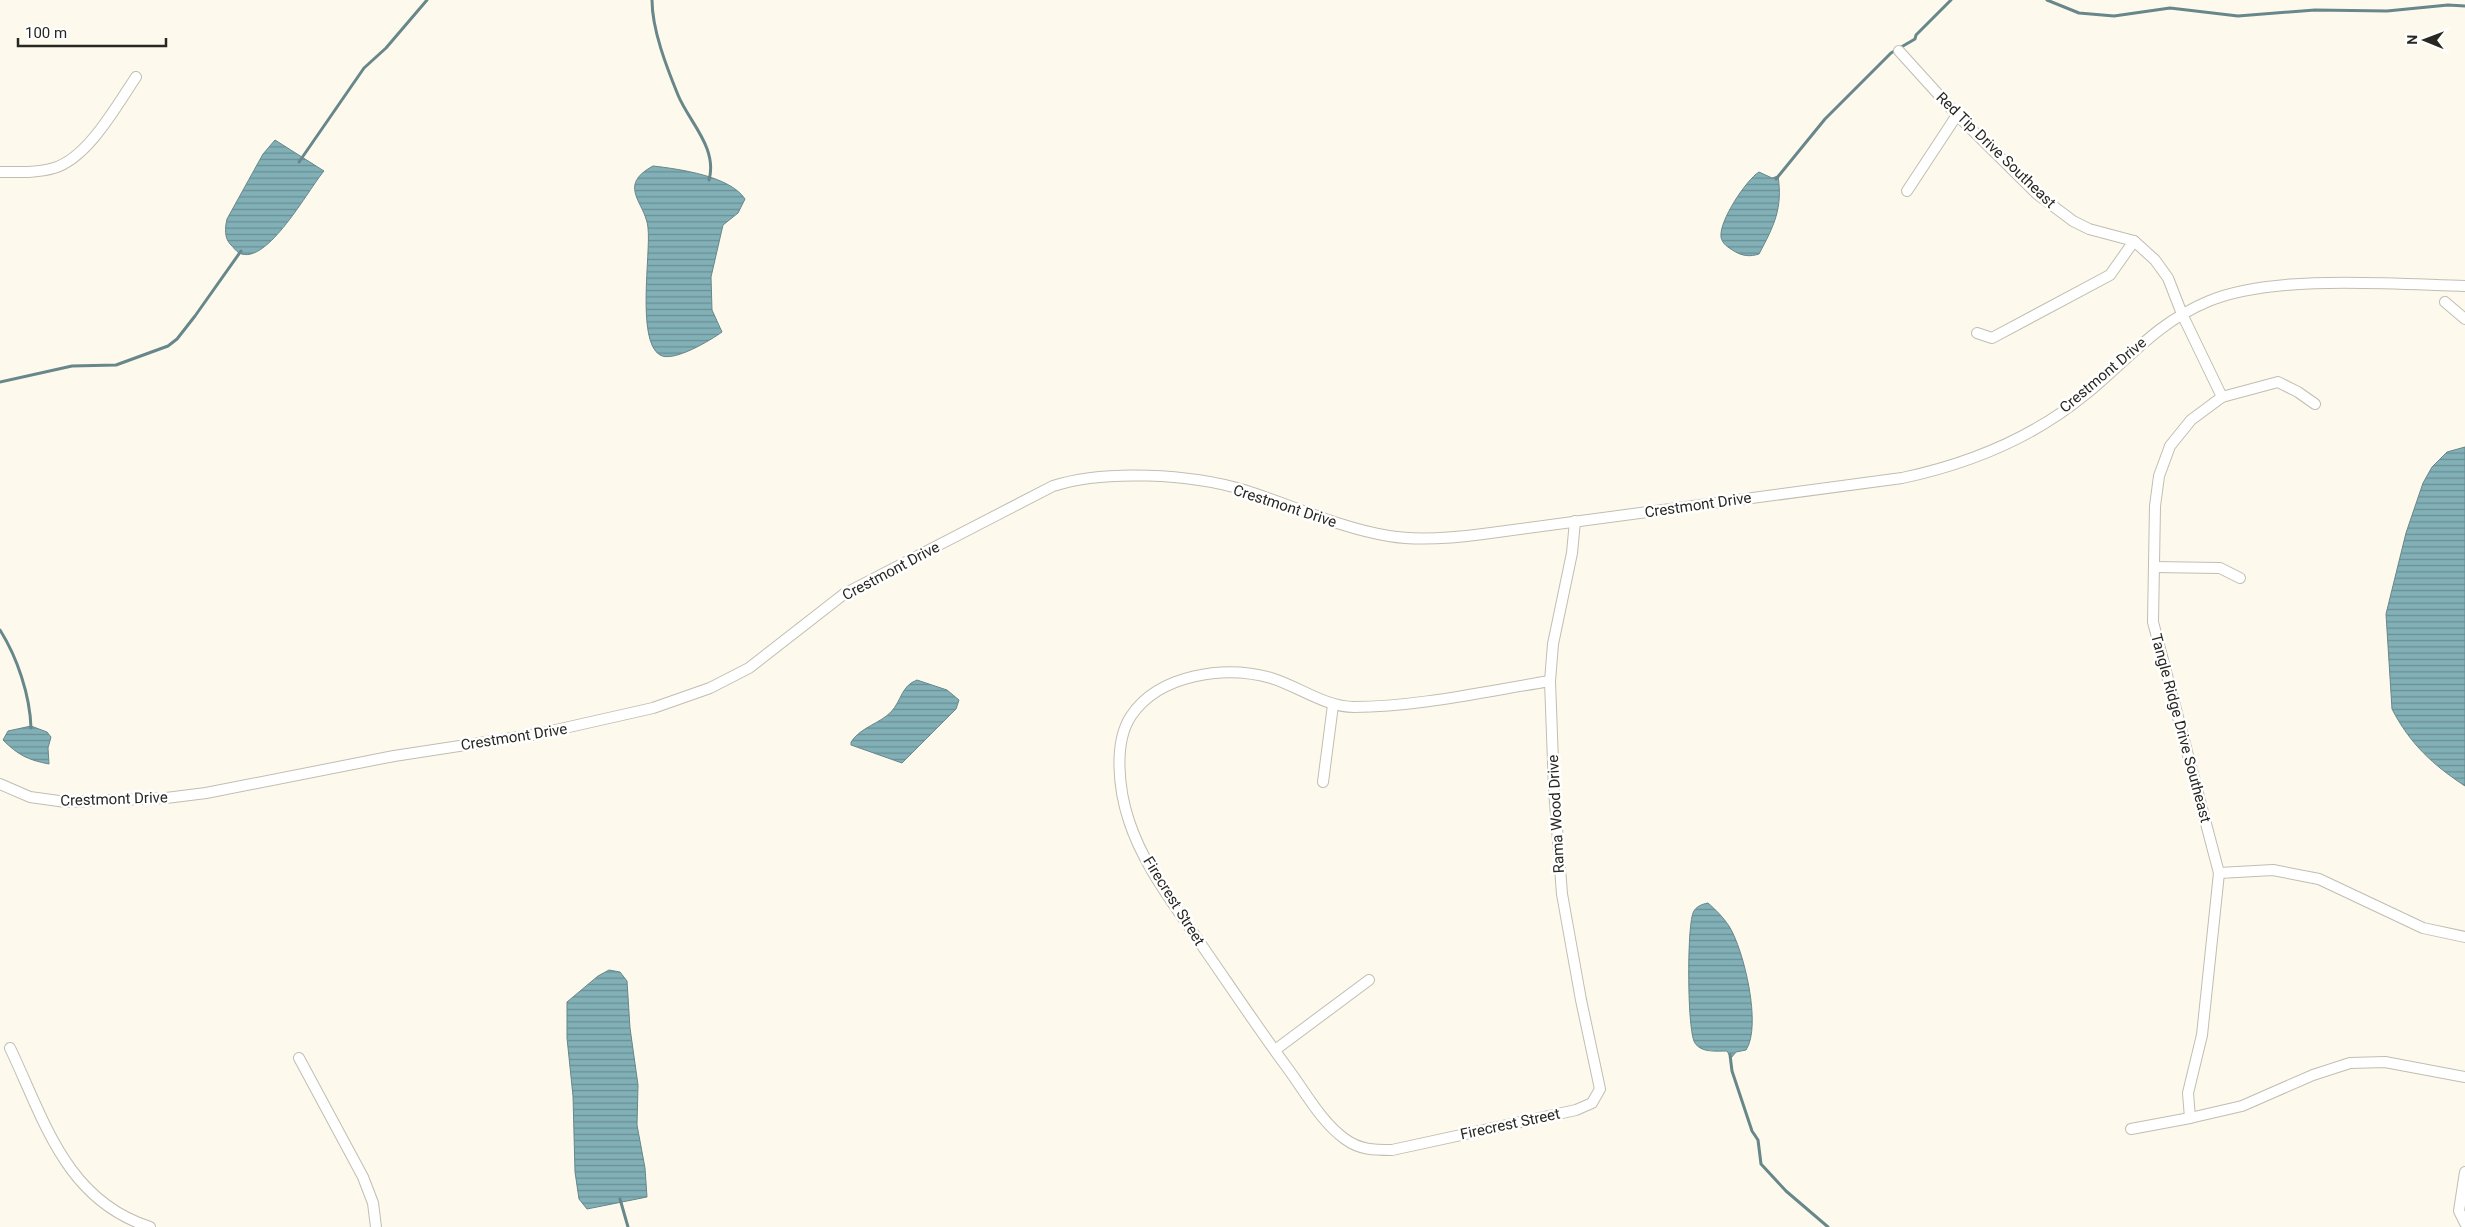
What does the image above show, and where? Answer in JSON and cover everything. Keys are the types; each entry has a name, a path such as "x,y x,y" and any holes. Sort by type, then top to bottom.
{"street":[{"name":"Red Tip Drive Southeast","path":"1899,51 1957,115 2037,194 2055,209 2089,229 2134,242 2155,260 2168,278 2182,314"},
{"path":"0,172 37,172 56,168 90,145 136,77"},
{"path":"1907,191 1957,115"},
{"path":"1977,333 1992,338 2110,274 2134,242"},
{"name":"Crestmont Drive","path":"0,784 30,797 66,802 122,801 206,794 394,756 538,734 653,708 710,688 749,668 855,587 969,531 1053,486 1094,476 1128,475 1188,480 1242,490 1355,529 1390,536 1463,537 1902,478 1942,470 1998,447 2034,428 2086,394 2141,343 2182,314 2228,295 2289,286 2379,284 2465,286"},
{"path":"2445,302 2465,319"},
{"path":"2182,314 2222,397"},
{"name":"Tangle Ridge Drive Southeast","path":"2220,873 2153,622 2155,506 2159,476 2170,446 2191,420 2222,397 2278,382 2298,392 2315,404"},
{"name":"Rama Wood Drive","path":"1575,521 1572,553 1553,644 1550,681 1554,789 1562,894 1580,1000 1600,1090 1592,1103"},
{"path":"2154,567 2220,568 2240,578"},
{"name":"Firecrest Street","path":"1550,681 1365,707 1333,705 1307,692 1270,678 1230,674 1202,676 1178,681 1152,694 1132,714 1121,737 1120,763 1129,821 1145,858 1160,885 1332,1129 1345,1140 1364,1149 1392,1150 1576,1110 1592,1103"},
{"path":"1323,782 1333,705"},
{"path":"2190,1118 2188,1093 2202,1034 2220,873 2273,870 2319,879 2423,928 2465,937"},
{"path":"1275,1050 1369,980"},
{"path":"10,1048 53,1143 71,1171 96,1198 128,1219 150,1227"},
{"path":"299,1058 363,1177 374,1204 376,1227"},
{"path":"2131,1129 2242,1106 2313,1075 2350,1063 2386,1062 2465,1077"},
{"path":"2465,1172 2459,1211 2465,1223"}],"water":[{"path":"275,140 324,171 274,238 262,248 250,254 239,253 227,239 227,219 263,154"},
{"path":"653,166 676,169 716,179 738,191 745,199 738,213 723,225 711,277 712,310 722,332 692,349 666,357 660,355 653,347 648,333 646,296 648,228 635,188 636,181 642,173"},
{"path":"1759,172 1772,178 1778,176 1778,207 1773,225 1759,254 1746,256 1737,253 1724,244 1721,237 1722,230 1724,221 1734,202 1747,183"},
{"path":"2465,447 2465,786 2423,753 2406,733 2392,709 2386,614 2406,533 2423,483 2432,467 2447,452"},
{"path":"917,680 947,690 959,700 956,709 902,763 851,745 855,737 891,712 908,686"},
{"path":"31,726 47,732 51,737 48,748 49,764 24,756 3,740 8,731"},
{"path":"1708,903 1729,926 1735,937 1745,969 1752,1007 1750,1039 1746,1050 1736,1052 1731,1058 1727,1051 1710,1051 1701,1048 1695,1043 1692,1035 1689,1001 1691,922 1695,909"},
{"path":"609,970 620,972 627,981 630,1028 638,1085 637,1125 645,1168 647,1197 587,1209 579,1199 575,1172 573,1096 567,1038 567,1002 598,976"}],"waterway":[{"path":"299,162 364,68 386,48 427,0"},
{"path":"652,0 657,36 669,73 678,95 701,136 710,157 709,180"},
{"path":"1776,179 1825,119 1891,53 1915,39 1916,35 1951,0"},
{"path":"2047,0 2079,13 2114,16 2170,8 2238,16 2315,10 2387,11 2448,5 2465,6"},
{"path":"0,382 72,366 116,365 168,346 177,339 195,316 241,251"},
{"path":"0,630 12,652 22,677 31,728"},
{"path":"1730,1055 1732,1071 1752,1131 1758,1140 1761,1164 1786,1191 1828,1227"},
{"path":"620,1199 628,1227"}]}
